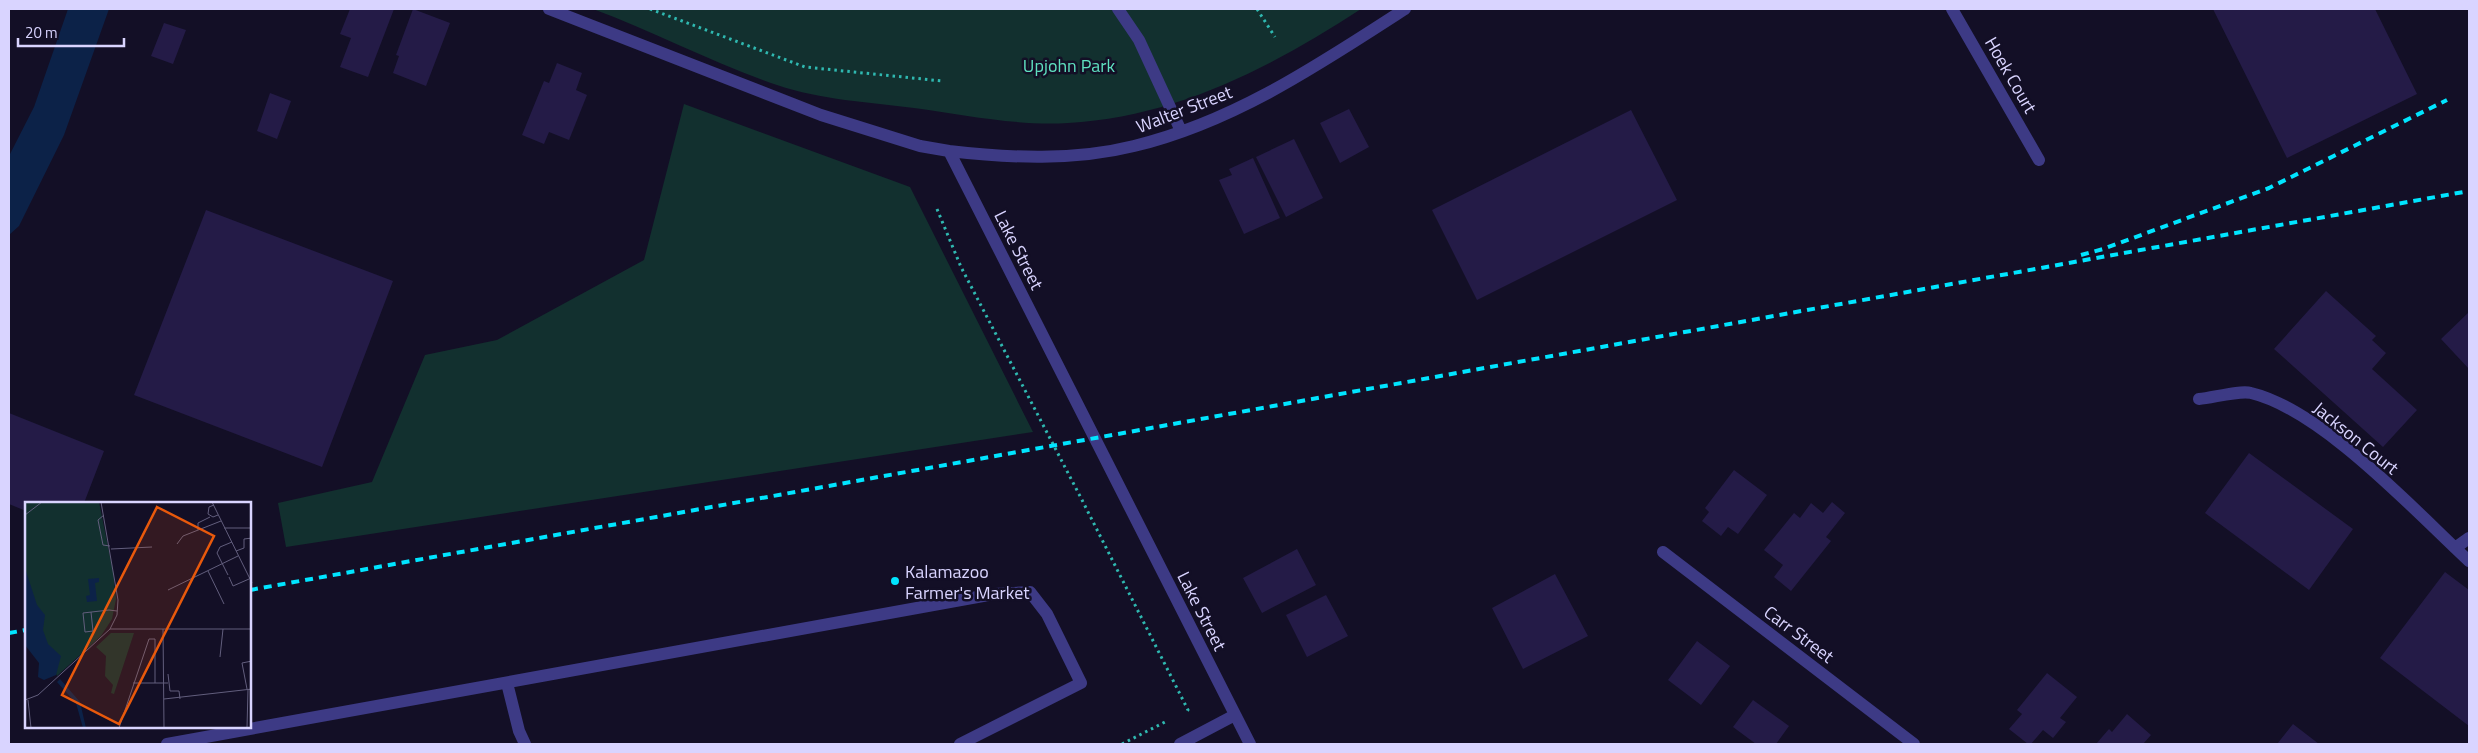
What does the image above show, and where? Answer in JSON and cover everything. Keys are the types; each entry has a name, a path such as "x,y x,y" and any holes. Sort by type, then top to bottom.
{"street":[{"path":"549,9 821,115 920,146 949,151"},
{"path":"1118,9 1139,40 1181,131"},
{"name":"Walter Street","path":"949,151 989,156 1039,157 1133,146 1181,131 1238,108 1295,79 1406,9"},
{"name":"Hoek Court","path":"1952,9 2039,160"},
{"name":"Lake Street","path":"949,151 1250,744"},
{"name":"Jackson Court","path":"2199,400 2250,392 2282,404 2318,427 2357,457 2469,561"},
{"path":"2455,548 2469,538"},
{"name":"Carr Street","path":"1663,552 1914,744"},
{"path":"167,744 994,594 1030,592 1047,614 1081,683 960,744"},
{"path":"507,682 519,731 526,744"},
{"path":"1180,744 1235,715"}],"path":[{"path":"650,9 805,67 942,81"},
{"path":"1257,9 1275,37"},
{"path":"937,210 961,267 1188,710 1180,714"},
{"path":"1122,744 1172,718"}],"green space":[{"name":"Upjohn Park","path":"593,9 1361,9 1258,69 1185,100 1147,111 1108,119 1049,124 991,119 845,100 794,90 731,68"},
{"path":"684,104 910,187 1033,432 286,547 278,503 372,482 425,355 497,340 644,260"}],"water":[{"path":"68,9 109,9 64,135 19,226 9,235 9,156 34,107"}],"building":[{"path":"350,9 394,9 368,77 340,67 351,38 340,34"},
{"path":"413,9 450,23 426,86 393,73 399,56 396,55"},
{"path":"2213,9 2375,9 2417,94 2287,158"},
{"path":"164,23 186,30 173,64 151,56"},
{"path":"557,63 582,73 576,90 587,95 569,140 549,132 544,144 522,135 544,81 549,83"},
{"path":"270,93 291,101 277,139 257,131"},
{"path":"1349,109 1369,147 1340,163 1320,123"},
{"path":"1631,110 1677,200 1477,300 1432,210"},
{"path":"1294,139 1323,198 1286,217 1256,157"},
{"path":"1253,158 1280,218 1244,234 1219,180 1232,175 1229,169"},
{"path":"206,210 393,281 322,467 134,395"},
{"path":"2326,291 2376,336 2372,340 2386,353 2372,369 2417,410 2383,447 2274,349"},
{"path":"2469,312 2469,369 2441,339"},
{"path":"9,413 104,451 84,502 25,502 25,511 9,504"},
{"path":"2249,453 2353,529 2309,590 2205,513"},
{"path":"1734,470 1767,495 1738,534 1728,527 1721,536 1702,521 1709,512 1705,508"},
{"path":"1832,502 1845,513 1826,537 1831,541 1791,591 1774,577 1783,565 1764,550 1794,513 1800,518 1811,503 1823,513"},
{"path":"1297,549 1316,585 1262,613 1243,578"},
{"path":"2445,572 2469,590 2469,726 2380,658"},
{"path":"1555,574 1588,636 1523,669 1492,608"},
{"path":"1326,595 1348,636 1307,657 1286,615"},
{"path":"1697,641 1730,666 1701,705 1668,680"},
{"path":"2047,673 2077,697 2060,718 2066,722 2053,738 2043,730 2031,744 2028,744 2009,729 2022,714 2017,710"},
{"path":"1753,700 1789,726 1776,744 1756,744 1733,727"},
{"path":"2127,714 2151,735 2143,744 2096,744 2109,729 2112,732"},
{"path":"2293,724 2319,744 2277,744"}],"railway":[{"path":"2081,255 2103,249 2269,188 2447,100"},
{"path":"251,590 2469,191"},
{"path":"9,633 25,630"}],"place":[{"name":"Kalamazoo Farmer's Market","path":"895,581"}]}
